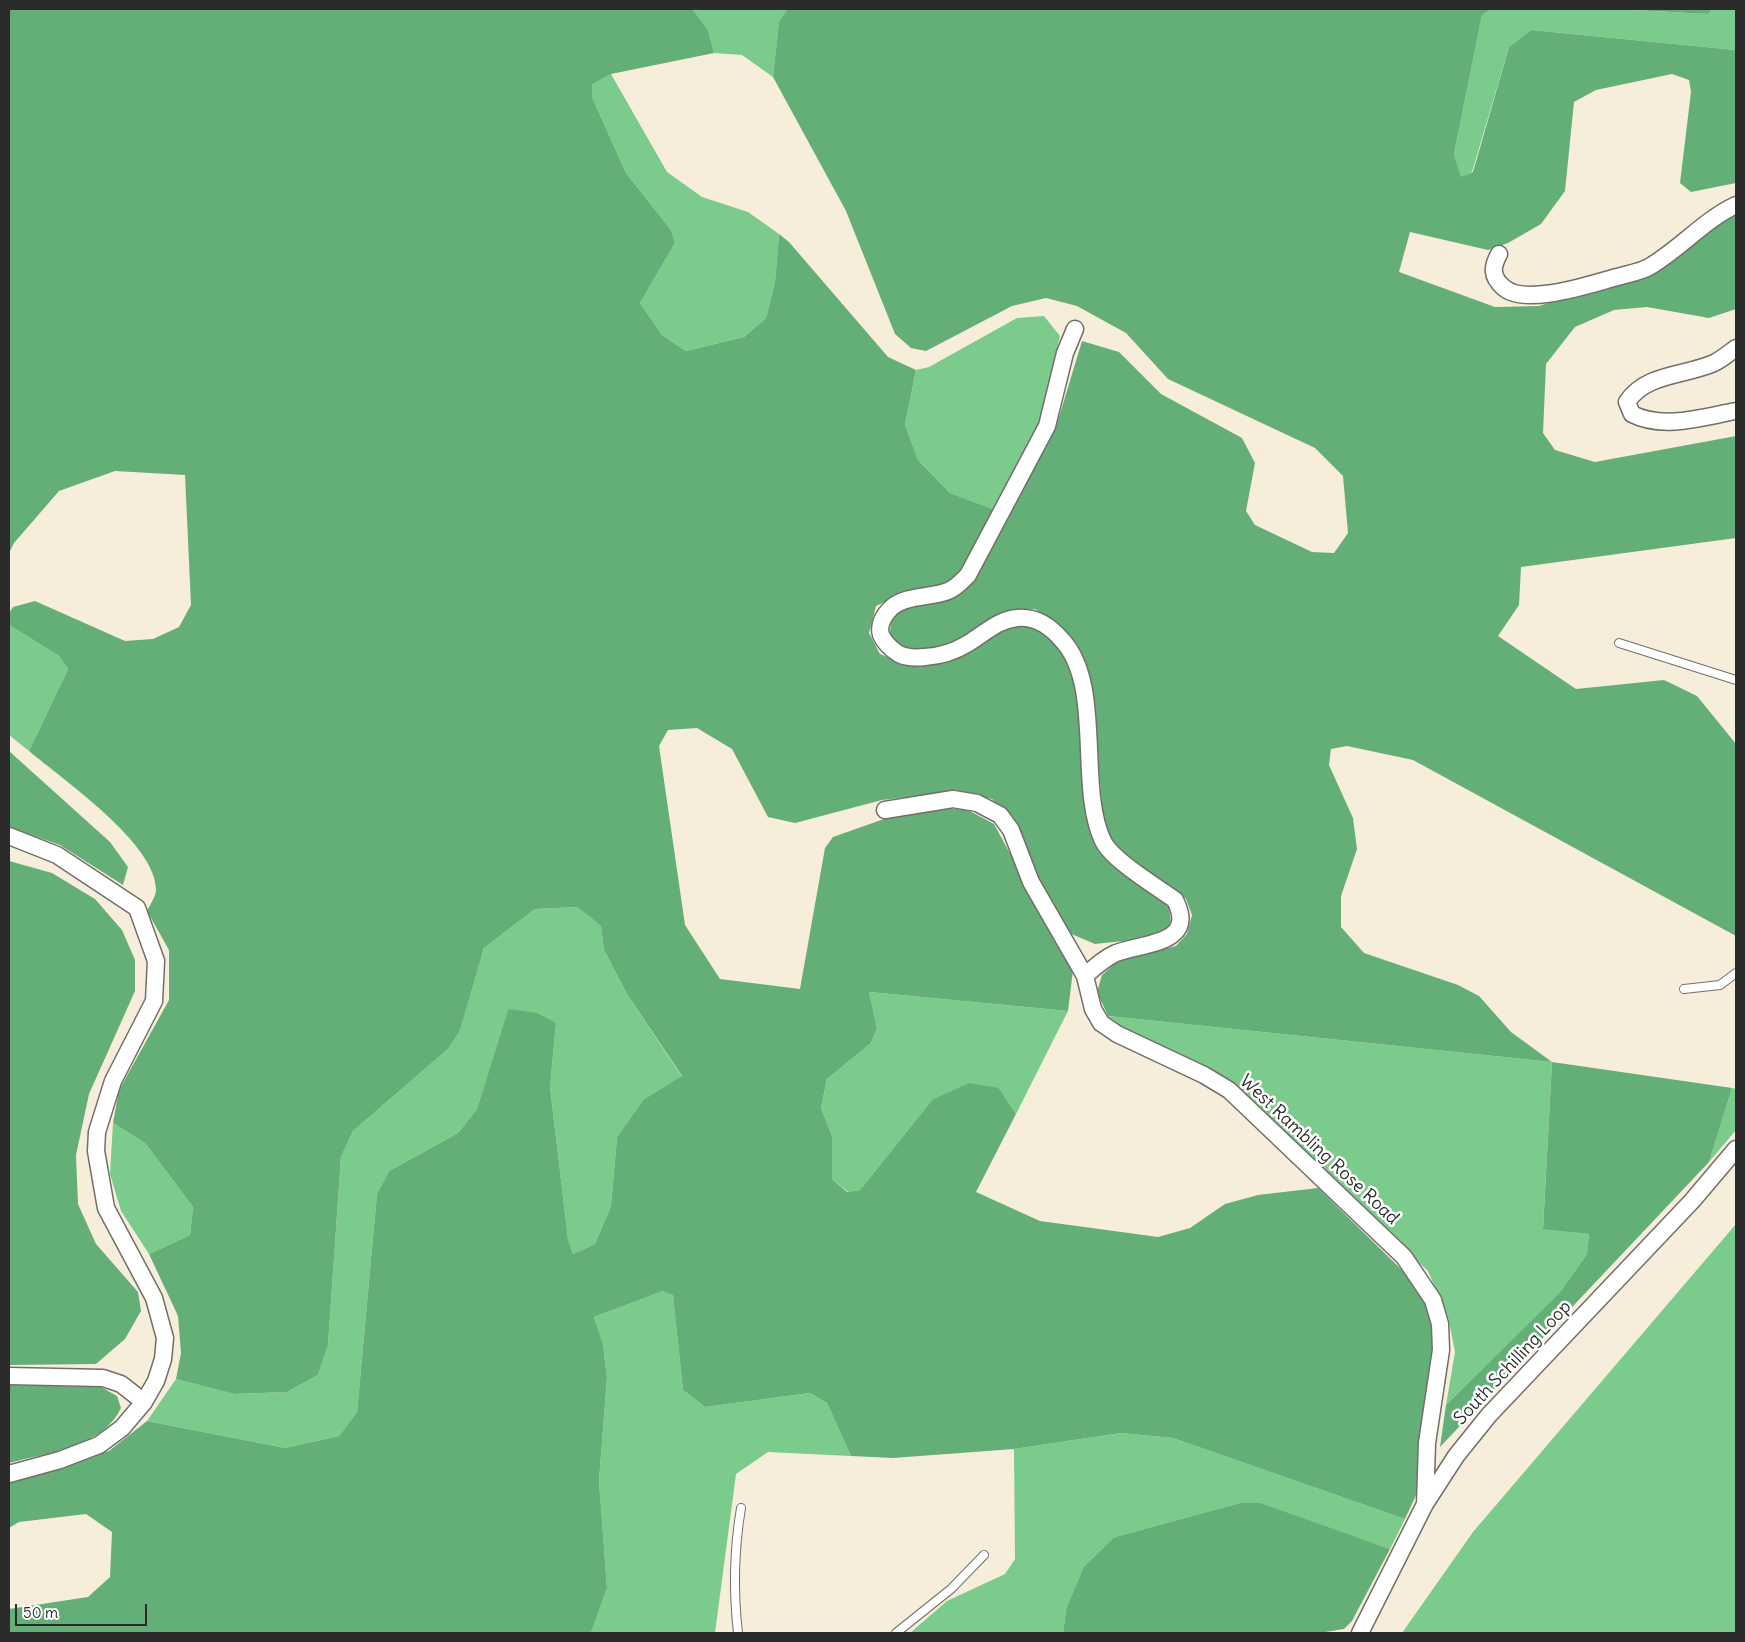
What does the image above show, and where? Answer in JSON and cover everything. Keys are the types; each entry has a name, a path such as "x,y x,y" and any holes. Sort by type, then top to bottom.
{"street":[{"path":"1499,254 1493,270 1494,278 1504,289 1516,294 1529,295 1575,289 1647,268 1736,205"},
{"path":"1075,329 1065,353 1047,426 968,575 948,591 904,601 892,606 884,616 880,632 884,642 892,650 915,658 948,653 967,644 996,624 1015,618 1031,618 1049,626 1064,642 1076,664 1084,696 1095,820 1103,842 1120,860 1175,900 1180,910 1180,921 1175,933 1162,942 1119,952 1103,959 1085,976"},
{"path":"1736,348 1714,363 1651,382 1633,393 1627,402 1632,414 1644,421 1652,422 1697,418 1736,411"},
{"name":"West Rambling Rose Road","path":"886,810 953,800 977,803 1000,815 1010,830 1030,882 1085,976 1093,1009 1101,1023 1117,1034 1204,1075 1229,1090 1404,1257 1421,1281 1435,1308 1440,1324 1441,1350 1428,1443 1425,1504"},
{"path":"9,836 57,855 137,908 156,961 154,1001 112,1081 97,1132 96,1151 106,1208 154,1298 165,1338 163,1359 156,1381 144,1402 122,1428 99,1445 60,1460 9,1474"},
{"name":"South Schilling Loop","path":"1360,1633 1425,1504 1456,1456 1489,1415 1692,1201 1736,1149"},
{"path":"9,1376 103,1378 121,1384 144,1402"}],"lane":[{"path":"1619,643 1736,680"},
{"path":"1684,989 1720,985 1736,973"},
{"path":"738,1633 734,1592 736,1540 741,1508"},
{"path":"896,1633 950,1589 984,1555"}],"green space":[{"path":"9,9 693,10 708,30 714,53 611,74 592,84 592,97 626,173 671,230 675,243 640,303 662,335 686,351 744,337 766,318 775,282 779,234 789,242 888,357 916,370 905,425 918,460 950,493 993,509 964,573 946,586 902,594 876,606 869,633 880,654 910,666 947,662 1009,626 1032,626 1056,642 1071,664 1079,694 1089,817 1169,904 1171,924 1161,937 1095,944 1069,933 1036,880 1017,823 992,799 960,791 882,800 795,823 768,817 732,749 697,728 668,730 659,746 685,925 720,979 800,989 825,848 833,837 884,819 940,809 966,809 994,824 1073,970 1068,1011 869,992 877,1028 871,1043 827,1079 821,1108 832,1136 832,1179 847,1192 860,1190 932,1100 969,1083 999,1088 1016,1114 976,1192 1040,1221 1158,1237 1190,1228 1225,1204 1258,1195 1318,1188 1406,1274 1429,1310 1434,1335 1434,1372 1423,1427 1417,1493 1405,1519 1173,1438 1121,1433 1014,1449 893,1458 851,1456 827,1403 810,1393 705,1407 683,1390 673,1295 663,1291 594,1317 603,1344 607,1378 599,1481 607,1588 591,1633 9,1633 9,1609 88,1597 110,1577 112,1532 86,1514 19,1522 9,1528 9,1481 109,1451 147,1421 285,1448 339,1436 357,1412 377,1194 389,1171 458,1133 477,1109 508,1009 537,1013 556,1023 550,1087 568,1239 573,1254 595,1244 611,1206 617,1137 643,1100 682,1076 627,994 604,950 601,926 577,907 535,909 484,948 460,1031 448,1049 353,1131 341,1157 328,1345 318,1375 287,1392 235,1394 176,1379 181,1353 178,1316 149,1254 190,1235 193,1207 145,1143 113,1123 119,1090 169,1000 169,950 147,911 156,890 152,872 141,853 125,833 84,795 29,751 68,669 59,656 9,625 9,613 13,607 35,601 125,641 153,639 179,627 191,605 185,475 115,471 59,491 14,543 9,553"},
{"path":"692,9 788,9 779,23 773,77 742,55 714,53 708,30"},
{"path":"788,9 1492,9 1482,15 1454,154 1461,177 1473,172 1509,47 1531,30 1736,50 1736,183 1691,192 1680,183 1691,92 1689,80 1672,74 1596,90 1574,102 1565,191 1541,224 1508,243 1488,250 1410,232 1399,272 1495,307 1539,306 1637,275 1736,209 1736,309 1709,318 1647,307 1614,310 1575,327 1546,364 1543,433 1555,450 1595,462 1736,436 1736,538 1521,567 1519,605 1498,636 1576,689 1664,680 1697,696 1736,744 1736,936 1413,760 1347,746 1331,749 1329,765 1353,818 1357,849 1341,896 1341,927 1364,953 1458,985 1479,996 1511,1032 1552,1062 1108,1016 1097,992 1102,975 1120,959 1176,946 1187,934 1192,915 1186,899 1123,854 1108,837 1103,817 1093,697 1088,668 1076,643 1057,622 1035,609 1009,610 965,639 948,646 915,652 899,646 890,634 891,619 901,609 951,597 974,580 1056,427 1082,341 1119,352 1161,394 1242,438 1255,463 1246,511 1255,525 1312,552 1334,553 1348,533 1343,476 1315,448 1168,379 1126,333 1077,306 1046,298 1012,306 926,351 911,348 895,334 846,211 773,77 779,22"},
{"path":"1492,9 1615,9 1708,14 1713,9 1736,9 1736,50 1531,30 1509,47 1472,172 1461,178 1454,154 1482,15"},
{"path":"1615,9 1713,9 1708,14"},
{"path":"611,74 667,172 702,197 748,212 779,234 775,282 766,318 744,337 686,351 662,335 640,303 675,243 671,230 626,173 592,97 592,83"},
{"path":"1044,316 1060,336 1039,425 993,509 950,493 918,460 905,425 916,370 929,367 1017,318"},
{"path":"9,625 59,656 68,669 29,751 9,735"},
{"path":"9,751 110,842 128,867 123,885 60,845 9,827"},
{"path":"9,861 52,873 95,899 122,930 135,960 135,991 89,1094 76,1155 78,1204 96,1244 138,1292 141,1311 125,1339 96,1364 9,1365"},
{"path":"577,907 601,926 604,950 627,994 682,1077 643,1100 617,1137 611,1206 595,1244 573,1254 568,1239 550,1087 556,1023 508,1009 477,1109 458,1133 389,1171 377,1194 357,1412 339,1436 285,1448 147,1421 176,1379 236,1394 287,1392 318,1375 328,1345 341,1157 353,1131 448,1049 460,1031 484,948 535,909"},
{"path":"869,992 1068,1011 1016,1114 999,1088 932,1100 860,1190 848,1192 832,1179 832,1136 821,1108 827,1079 871,1043 877,1028"},
{"path":"1108,1016 1552,1062 1543,1228 1589,1234 1587,1254 1560,1292 1446,1405 1455,1352 1448,1317 1428,1271 1321,1171 1192,1061 1120,1026"},
{"path":"1552,1062 1732,1088 1709,1162 1440,1447 1446,1405 1560,1292 1587,1254 1589,1234 1543,1229"},
{"path":"1732,1088 1736,1089 1736,1130 1709,1162"},
{"path":"113,1123 145,1143 193,1207 190,1235 149,1254 121,1211 110,1174"},
{"path":"1736,1224 1736,1633 1402,1633 1473,1532"},
{"path":"663,1291 673,1294 683,1390 705,1407 810,1393 827,1403 851,1456 768,1452 736,1474 715,1633 591,1633 607,1588 599,1481 607,1378 603,1344 594,1317"},
{"path":"9,1385 101,1387 117,1396 121,1408 113,1421 101,1432 87,1440 56,1451 9,1463"},
{"path":"1121,1433 1173,1438 1405,1519 1390,1549 1260,1504 1240,1503 1115,1537 1066,1610 1063,1633 910,1633 947,1601 1005,1574 1015,1559 1014,1449"},
{"path":"1240,1503 1260,1503 1390,1549 1352,1621 1344,1629 1319,1633 1063,1633 1066,1610 1084,1567 1115,1537"}]}
